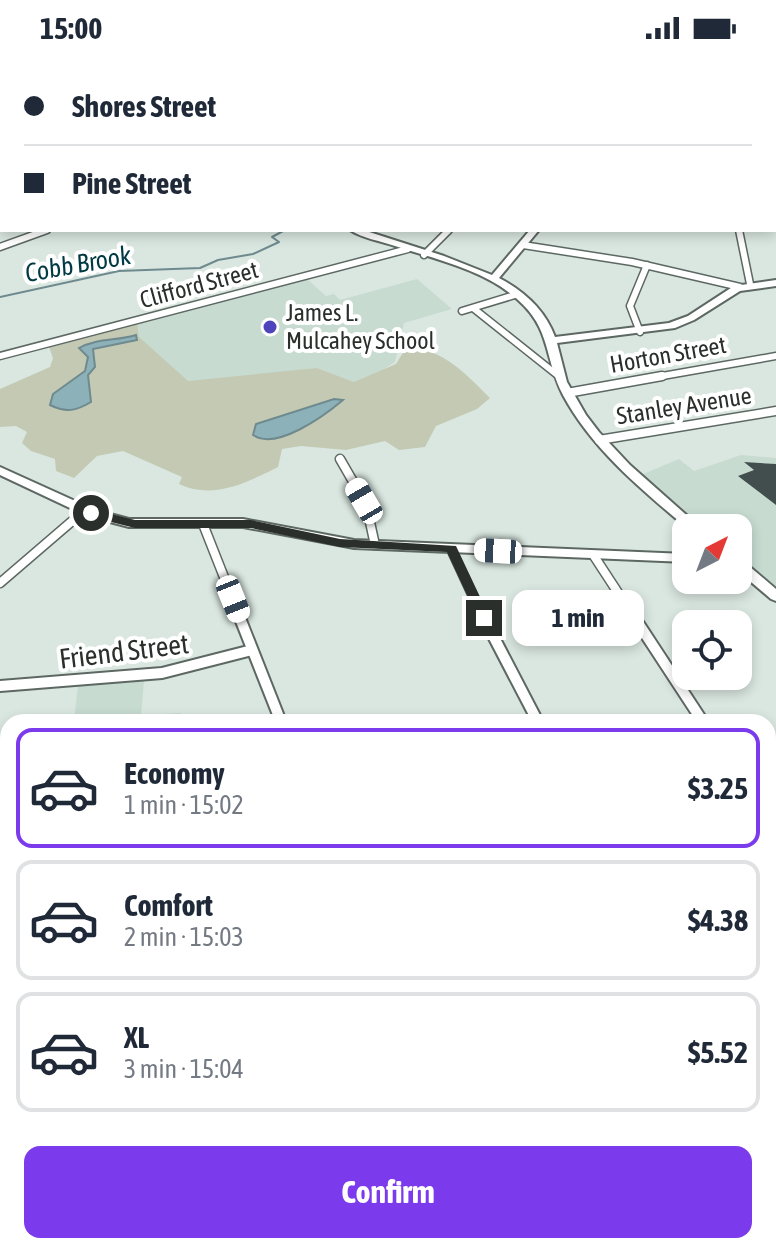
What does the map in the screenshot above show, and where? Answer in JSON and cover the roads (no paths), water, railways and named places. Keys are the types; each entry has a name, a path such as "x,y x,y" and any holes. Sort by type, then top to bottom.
{"street":[{"path":"0,247 41,232"},
{"path":"360,232 493,279 518,294 545,322 567,393 599,440 631,475 678,514"},
{"path":"424,255 447,232"},
{"path":"493,279 533,232"},
{"path":"739,232 745,286"},
{"path":"523,245 647,265 745,286 776,283"},
{"name":"Clifford Street","path":"0,356 408,249"},
{"path":"640,332 630,319 628,310 647,265"},
{"path":"551,341 640,332 680,324 745,286"},
{"path":"462,311 518,294"},
{"path":"473,308 562,378"},
{"name":"Horton Street","path":"567,393 776,356"},
{"name":"Stanley Avenue","path":"599,440 776,411"},
{"path":"340,459 366,504 375,545"},
{"path":"0,471 85,510 129,523 259,525 334,542 672,558"},
{"path":"0,583 85,510"},
{"path":"203,524 278,714"},
{"path":"451,549 534,714"},
{"path":"594,556 698,714"},
{"path":"752,576 776,596"},
{"name":"Friend Street","path":"0,686 156,674 252,650"}],"water":[{"path":"136,335 137,340 93,349 95,367 88,375 91,402 71,410 50,405 53,394 85,371 88,357 79,348"},
{"path":"334,399 343,400 300,430 274,439 253,435 256,424"}],"waterway":[{"name":"Cobb Brook","path":"0,297 119,271 200,268 218,260 253,254 279,242 272,237 281,232"}],"place":[{"name":"James L. Mulcahey School","path":"270,327"}]}
